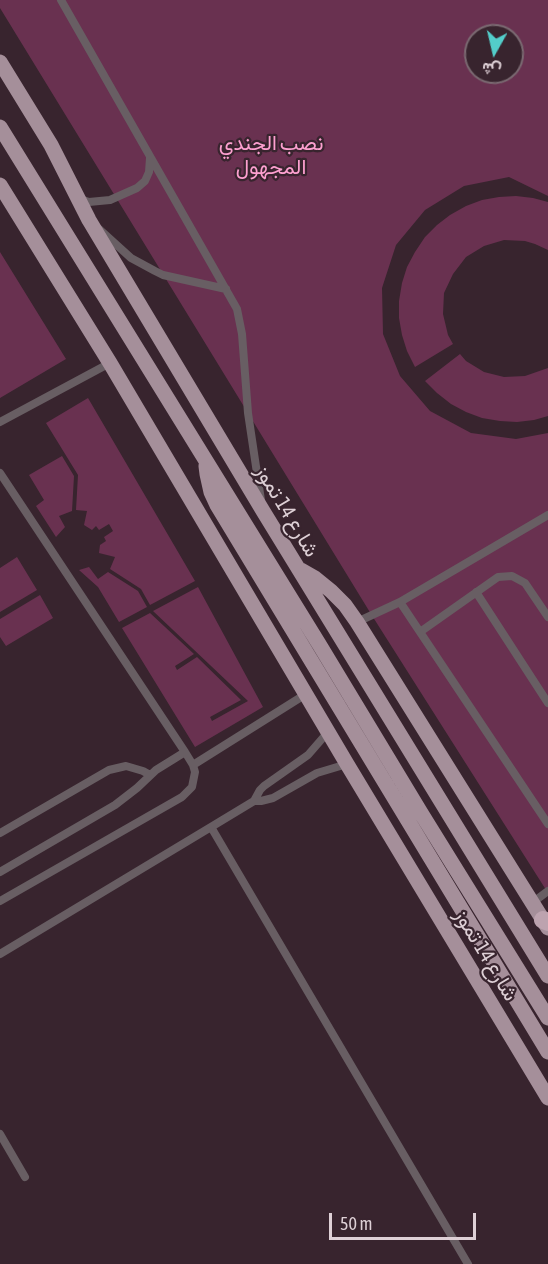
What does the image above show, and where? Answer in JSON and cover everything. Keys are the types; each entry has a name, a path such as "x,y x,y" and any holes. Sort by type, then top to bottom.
{"main road":[{"name":"شارع 14 تموز","path":"0,62 46,136 89,220 263,512 548,976"},
{"name":"شارع 14 تموز","path":"0,127 548,1018"},
{"name":"شارع 14 تموز","path":"0,185 110,363 548,1098"},
{"path":"206,460 211,492 217,505 548,1052"},
{"path":"297,568 315,578 331,591 357,622 546,923"}],"lane":[{"path":"61,0 237,309 240,318 248,413 263,512"},
{"path":"78,199 88,202 110,200 136,188 145,181 149,172 149,154"},
{"path":"89,220 131,258 155,271 163,275 226,289"},
{"path":"0,422 110,363"},
{"path":"0,473 185,752 195,772 192,787 182,797 0,901"},
{"path":"357,622 400,602 548,515"},
{"path":"420,632 498,577 512,576 525,583 548,617"},
{"path":"476,592 548,703"},
{"path":"400,602 548,824"},
{"path":"193,765 306,694"},
{"path":"254,801 264,786 308,755 328,732"},
{"path":"0,872 115,805 150,775 185,752"},
{"path":"0,954 254,801 273,798 317,773 347,764"},
{"path":"0,833 109,770 126,766 150,775"},
{"path":"211,827 468,1264"},
{"path":"532,903 548,891"},
{"path":"0,1134 25,1177"}],"green space":[{"name":"نصب الجندي المجهول","path":"0,0 548,0 548,196 509,177 464,186 425,210 396,245 382,288 383,334 400,376 430,411 471,433 516,439 548,433 548,893 371,614 0,8"},
{"path":"516,196 548,202 548,250 525,241 504,240 484,246 466,257 453,274 444,293 443,314 448,335 453,344 415,367 402,335 399,301 407,267 415,252 437,225 466,206 482,200"},
{"path":"0,252 66,359 0,398"},
{"path":"460,354 466,361 484,372 504,377 525,376 548,368 548,416 517,422 500,421 482,418 451,404 425,381"},
{"path":"88,398 195,581 150,605 141,589 110,569 115,557 99,553 100,545 106,541 104,537 113,531 109,524 99,530 96,526 92,530 84,525 87,511 76,510 78,475 46,423"},
{"path":"62,456 74,476 72,511 59,516 65,527 56,537 36,506 44,500 29,475"},
{"path":"17,557 37,590 0,612 0,568"},
{"path":"89,567 98,579 108,572 138,591 147,607 119,622 98,587 79,570"},
{"path":"198,587 263,707 195,747 122,628 150,613 194,654 175,666 177,670 197,657 241,700 210,717 212,721 248,701 153,611"},
{"path":"40,595 53,618 6,646 0,637 0,619"}]}
